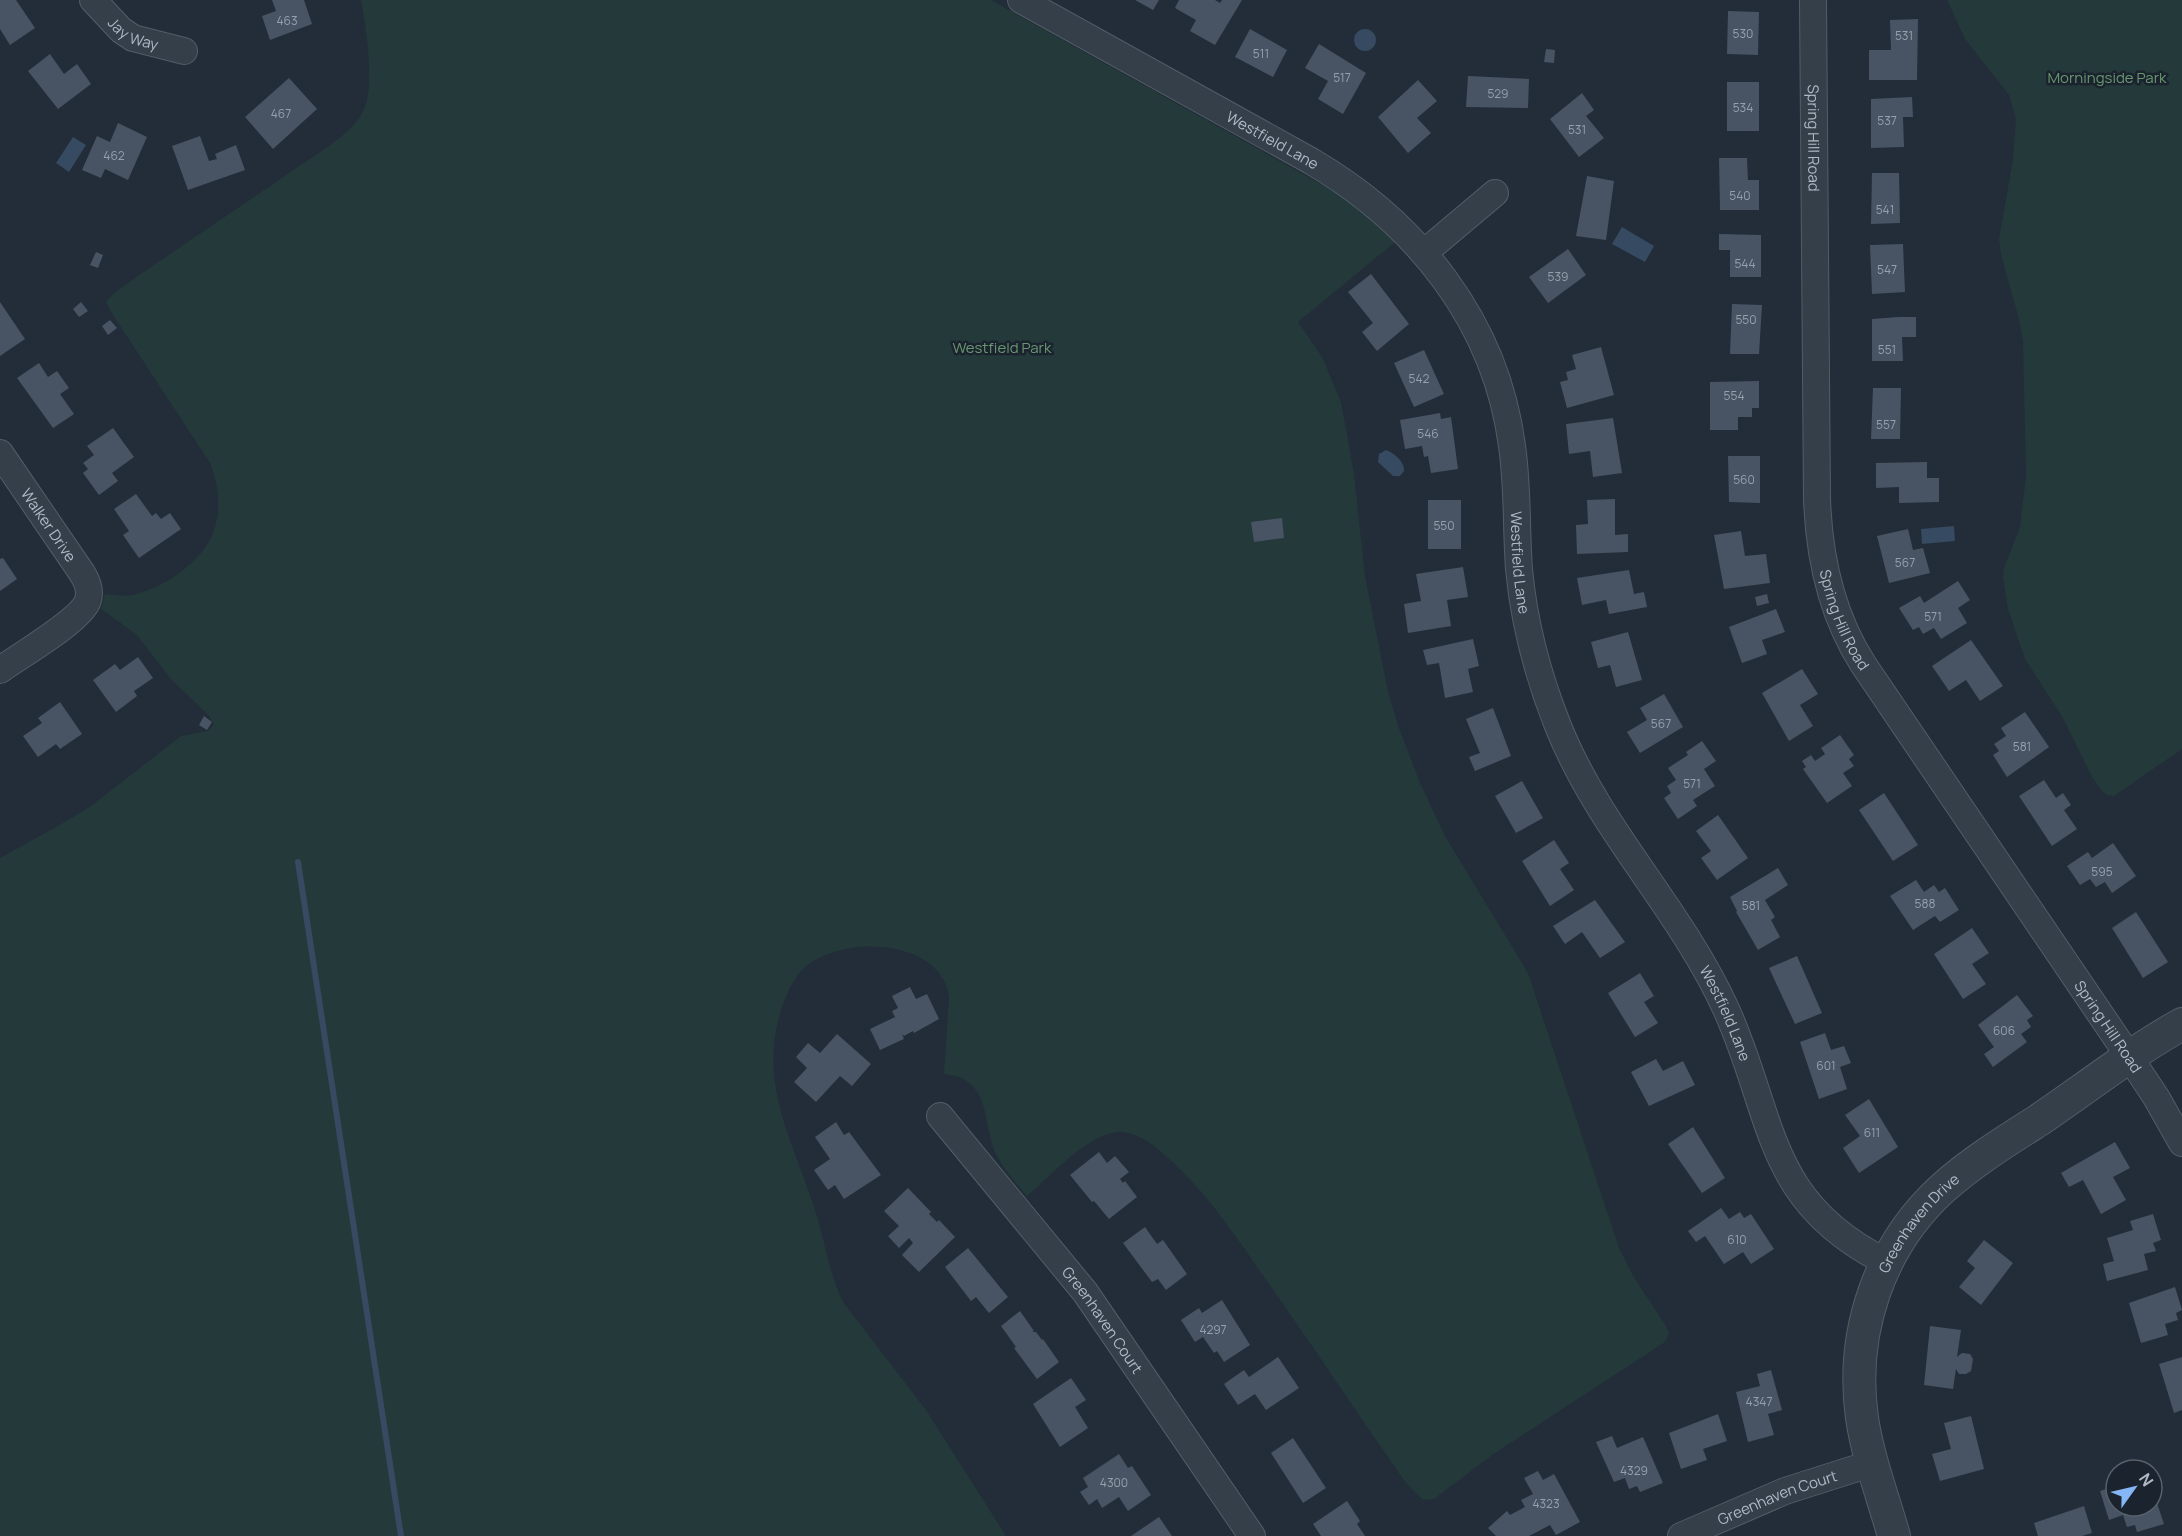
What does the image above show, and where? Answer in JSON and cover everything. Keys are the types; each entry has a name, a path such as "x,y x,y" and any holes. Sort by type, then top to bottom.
{"street":[{"name":"Jay Way","path":"93,0 129,36 142,42 184,51"},
{"name":"Westfield Lane","path":"1021,0 1329,172 1380,208 1425,252 1455,291 1488,355 1502,394 1514,458 1519,565 1524,608 1542,683 1568,748 1595,800 1678,922 1712,981 1741,1044 1770,1134 1789,1176 1808,1203 1838,1234 1863,1251 1886,1262"},
{"name":"Spring Hill Road","path":"1813,0 1817,499 1820,549 1829,586 1843,626 1857,655 2130,1058 2164,1110 2182,1143"},
{"path":"1425,252 1495,193"},
{"name":"Walker Drive","path":"0,453 82,573 89,589 85,607 74,619 0,670"},
{"name":"Greenhaven Drive","path":"1894,1536 1873,1463 1861,1408 1860,1356 1867,1316 1886,1262 1918,1215 1954,1178 2182,1024"},
{"name":"Greenhaven Court","path":"940,1116 1090,1299 1252,1536"},
{"name":"Greenhaven Court","path":"1681,1536 1785,1491 1873,1463"}],"green space":[{"name":"Westfield Park","path":"361,0 991,0 1335,192 1362,211 1395,242 1298,322 1322,357 1341,402 1354,474 1365,576 1388,692 1420,783 1445,836 1528,973 1619,1248 1633,1276 1666,1326 1669,1333 1665,1342 1492,1455 1434,1499 1423,1500 1406,1483 1232,1232 1181,1170 1145,1140 1126,1133 1107,1134 1082,1148 1027,1196 1006,1171 996,1154 978,1093 959,1077 944,1074 949,997 941,977 926,962 906,952 882,947 857,947 834,952 813,961 798,975 787,995 779,1017 774,1043 774,1068 782,1115 815,1210 843,1302 926,1410 1006,1536 0,1536 0,858 91,806 181,736 208,731 214,724 208,715 171,679 136,634 101,609 105,594 121,596 149,590 161,585 195,560 211,538 217,519 218,502 217,486 210,463 106,302 114,293 342,136 359,118 364,109 369,86 368,55"},
{"name":"Morningside Park","path":"1947,0 2182,0 2182,749 2114,796 2102,791 2092,777 2063,718 2025,659 2008,609 2003,577 2004,568 2020,527 2026,476 2023,342 1999,239 2013,159 2016,119 2009,95 1965,39"}],"water":[{"path":"1365,29 1373,32 1376,40 1373,48 1365,51 1357,48 1354,40 1357,32"},
{"path":"73,137 86,145 69,172 56,163"},
{"path":"1622,227 1654,246 1645,262 1612,244"},
{"path":"1386,450 1403,464 1404,471 1400,476 1393,476 1378,462 1379,454"},
{"path":"1954,526 1955,541 1922,544 1921,529"}],"building":[{"path":"0,0 16,0 35,28 10,45 0,29"},
{"path":"272,0 304,0 312,24 270,40 262,16 276,11"},
{"path":"1135,0 1159,0 1153,10"},
{"path":"1179,0 1215,0 1220,3 1222,0 1242,0 1215,45 1190,31 1196,20 1175,8"},
{"path":"1728,11 1759,12 1758,55 1727,54"},
{"path":"1918,19 1917,80 1869,80 1869,50 1891,50 1890,20"},
{"path":"1250,29 1287,50 1273,77 1235,57"},
{"path":"1319,44 1366,73 1343,114 1318,99 1328,81 1305,68"},
{"path":"1546,49 1555,50 1554,63 1544,62"},
{"path":"50,54 64,74 77,64 91,84 58,109 28,71"},
{"path":"1468,76 1529,79 1528,108 1466,107"},
{"path":"289,78 317,109 273,149 245,117"},
{"path":"1418,80 1437,101 1417,118 1431,133 1408,153 1378,117"},
{"path":"1727,82 1759,82 1759,131 1727,131"},
{"path":"1582,93 1594,110 1586,116 1604,138 1579,157 1550,119"},
{"path":"1912,97 1913,117 1903,117 1904,147 1871,148 1871,99"},
{"path":"118,123 147,137 128,180 105,169 101,178 82,170 97,136 110,142"},
{"path":"200,136 209,161 217,159 215,154 236,145 245,170 188,190 172,146"},
{"path":"1719,158 1747,158 1748,180 1759,180 1759,210 1720,210"},
{"path":"1872,173 1899,173 1900,223 1871,224"},
{"path":"1587,176 1614,181 1606,240 1576,236"},
{"path":"1719,234 1761,235 1761,277 1730,277 1730,250 1719,250"},
{"path":"1903,244 1905,292 1872,294 1870,245"},
{"path":"1568,249 1586,275 1548,303 1529,277"},
{"path":"96,252 103,255 98,268 90,265"},
{"path":"1371,274 1409,324 1377,351 1362,332 1373,323 1348,292"},
{"path":"0,302 25,339 0,356"},
{"path":"81,302 88,311 79,317 73,309"},
{"path":"1732,304 1762,305 1759,354 1730,354"},
{"path":"1916,317 1916,337 1902,337 1903,361 1872,361 1872,319"},
{"path":"110,320 117,328 108,335 102,326"},
{"path":"1601,347 1614,395 1567,408 1560,382 1568,380 1566,372 1576,369 1572,355"},
{"path":"1424,350 1444,394 1414,407 1394,363"},
{"path":"39,363 48,377 57,371 69,388 60,394 74,414 53,428 17,378"},
{"path":"1759,381 1759,408 1752,408 1752,417 1738,417 1738,430 1710,430 1710,382"},
{"path":"1873,388 1901,388 1900,439 1871,439"},
{"path":"1440,413 1441,419 1451,417 1458,469 1431,473 1428,456 1424,457 1422,446 1405,449 1400,420"},
{"path":"1613,418 1622,473 1593,477 1590,451 1569,454 1566,424"},
{"path":"113,428 134,457 112,473 118,481 99,495 83,473 88,469 83,463 94,455 87,446"},
{"path":"1728,456 1760,456 1760,503 1729,502"},
{"path":"1927,462 1927,478 1939,478 1939,502 1899,503 1899,487 1876,488 1876,463"},
{"path":"136,494 152,516 156,513 161,519 170,513 181,529 139,558 123,535 129,531 114,509"},
{"path":"1615,499 1615,535 1628,534 1628,552 1577,554 1576,525 1588,524 1587,500"},
{"path":"1428,500 1461,500 1461,549 1428,549"},
{"path":"1282,518 1284,538 1254,542 1251,522"},
{"path":"1908,529 1913,550 1923,548 1930,573 1889,583 1877,536"},
{"path":"1741,531 1745,556 1766,554 1770,583 1724,589 1714,535"},
{"path":"3,558 17,579 0,591 0,559"},
{"path":"1463,567 1468,597 1447,600 1451,626 1408,633 1404,604 1421,601 1416,574"},
{"path":"1629,570 1634,594 1644,592 1647,607 1609,614 1606,600 1582,605 1577,578"},
{"path":"1958,581 1970,600 1958,608 1967,623 1941,639 1934,628 1923,634 1919,627 1913,630 1899,608 1920,596 1924,603"},
{"path":"1767,594 1769,603 1757,606 1755,597"},
{"path":"1776,609 1785,632 1762,640 1767,654 1742,663 1729,627"},
{"path":"1628,632 1642,680 1616,687 1610,665 1598,668 1591,642"},
{"path":"1473,639 1479,666 1468,669 1473,692 1445,698 1439,663 1427,665 1423,650"},
{"path":"1971,640 2003,686 1980,701 1966,680 1949,691 1932,666"},
{"path":"138,657 153,678 134,691 137,696 116,712 93,680 115,664 120,670"},
{"path":"1802,669 1818,694 1800,705 1813,726 1789,741 1762,693"},
{"path":"1664,694 1683,727 1640,753 1627,732 1647,720 1640,708"},
{"path":"60,702 82,734 60,749 56,744 38,757 23,736 42,723 38,718"},
{"path":"1493,708 1511,756 1475,771 1469,757 1480,753 1466,719"},
{"path":"2025,712 2049,747 2007,777 1993,755 1999,751 1994,744 2006,736 2001,728"},
{"path":"204,716 212,722 207,730 199,725"},
{"path":"1840,735 1854,755 1849,759 1854,766 1843,773 1852,786 1827,803 1803,769 1806,767 1802,761 1811,755 1815,761 1825,754 1821,748"},
{"path":"1702,741 1716,761 1704,769 1715,786 1693,800 1697,806 1678,819 1664,798 1671,793 1667,786 1676,780 1668,768 1688,755 1686,752"},
{"path":"2044,780 2056,798 2063,793 2071,805 2064,810 2077,829 2052,846 2019,796"},
{"path":"1522,781 1543,818 1516,833 1495,796"},
{"path":"1884,793 1918,845 1893,861 1859,810"},
{"path":"1718,815 1748,858 1717,880 1701,858 1711,851 1696,831"},
{"path":"1554,840 1569,863 1560,869 1574,890 1550,906 1522,861"},
{"path":"2113,843 2136,876 2112,893 2105,882 2096,887 2090,879 2080,885 2067,866 2088,852 2092,858"},
{"path":"1778,868 1788,885 1765,900 1775,917 1771,920 1780,937 1758,950 1730,897"},
{"path":"1916,880 1924,892 1934,885 1939,892 1945,888 1959,910 1940,922 1935,916 1913,930 1890,896"},
{"path":"1595,900 1625,942 1600,958 1582,932 1565,944 1553,926"},
{"path":"2136,912 2168,962 2143,978 2112,928"},
{"path":"1972,928 1989,953 1972,964 1986,984 1963,999 1934,954"},
{"path":"1797,956 1822,1013 1795,1024 1769,968"},
{"path":"1640,973 1654,996 1644,1002 1658,1023 1635,1037 1608,993"},
{"path":"910,987 916,999 927,994 939,1019 914,1033 913,1031 904,1036 902,1034 904,1039 880,1050 870,1029 895,1017 892,1011 898,1008 892,996"},
{"path":"2017,995 2033,1016 2027,1020 2031,1027 2021,1034 2027,1042 1993,1067 1984,1054 1994,1047 1978,1025"},
{"path":"1825,1033 1831,1050 1844,1046 1851,1063 1840,1067 1847,1089 1819,1099 1800,1042"},
{"path":"837,1034 871,1064 852,1086 840,1076 816,1102 794,1082 807,1068 796,1057 808,1043 820,1053"},
{"path":"1656,1059 1663,1071 1683,1061 1695,1085 1649,1106 1631,1072"},
{"path":"1869,1099 1898,1147 1859,1173 1843,1148 1860,1136 1845,1115"},
{"path":"836,1122 844,1135 849,1132 881,1175 844,1199 835,1185 828,1190 814,1170 830,1159 815,1137"},
{"path":"1693,1127 1725,1178 1702,1193 1668,1144"},
{"path":"2115,1142 2130,1168 2113,1177 2126,1200 2101,1214 2083,1180 2069,1187 2061,1173"},
{"path":"1099,1152 1107,1163 1115,1156 1129,1172 1120,1179 1123,1183 1125,1181 1137,1197 1109,1219 1070,1175"},
{"path":"908,1188 931,1212 929,1214 937,1222 939,1220 955,1237 919,1272 902,1255 913,1243 909,1238 899,1248 888,1236 899,1226 884,1211"},
{"path":"1721,1208 1729,1219 1740,1212 1744,1218 1751,1214 1774,1249 1751,1264 1743,1252 1724,1264 1705,1236 1696,1242 1688,1231"},
{"path":"2153,1214 2161,1240 2153,1243 2156,1251 2144,1254 2148,1270 2107,1281 2103,1264 2114,1261 2107,1238 2133,1230 2130,1221"},
{"path":"1145,1227 1157,1244 1163,1240 1187,1274 1166,1290 1158,1279 1152,1282 1123,1243"},
{"path":"1984,1240 2013,1263 1981,1305 1959,1287 1975,1268 1967,1261"},
{"path":"968,1248 1008,1297 989,1313 976,1297 971,1301 945,1267"},
{"path":"2175,1287 2182,1310 2176,1313 2178,1320 2165,1324 2168,1335 2141,1343 2129,1303"},
{"path":"1222,1300 1250,1345 1224,1362 1217,1351 1214,1353 1203,1337 1195,1342 1181,1320 1199,1308 1202,1313"},
{"path":"1020,1311 1034,1331 1032,1332 1036,1332 1043,1339 1059,1362 1037,1379 1001,1326"},
{"path":"1930,1326 1961,1330 1957,1357 1962,1353 1970,1354 1973,1359 1971,1371 1966,1374 1959,1374 1956,1369 1953,1389 1924,1385"},
{"path":"1278,1357 1299,1388 1266,1410 1255,1394 1238,1405 1224,1384 1244,1370 1249,1377"},
{"path":"2182,1357 2182,1410 2174,1413 2159,1364"},
{"path":"1771,1370 1782,1410 1768,1414 1774,1435 1748,1442 1736,1392 1760,1386 1757,1374"},
{"path":"1071,1378 1086,1400 1075,1407 1088,1428 1060,1447 1033,1404"},
{"path":"1718,1414 1727,1441 1703,1449 1707,1460 1681,1469 1669,1433"},
{"path":"1971,1416 1984,1469 1940,1481 1932,1454 1951,1449 1944,1423"},
{"path":"1612,1436 1617,1448 1643,1437 1663,1483 1640,1492 1637,1486 1629,1489 1625,1478 1614,1482 1596,1442"},
{"path":"1293,1438 1326,1488 1303,1503 1271,1453"},
{"path":"1119,1454 1128,1468 1132,1466 1151,1495 1128,1511 1119,1497 1102,1508 1097,1499 1089,1505 1080,1492 1088,1487 1083,1478"},
{"path":"1538,1471 1543,1480 1554,1474 1580,1522 1556,1535 1550,1525 1529,1536 1496,1536 1488,1528 1507,1511 1510,1515 1525,1507 1521,1500 1533,1494 1524,1478"},
{"path":"2104,1490 2104,1504 2100,1491"},
{"path":"1347,1501 1360,1521 1357,1524 1365,1536 1321,1536 1313,1524"},
{"path":"2084,1506 2092,1533 2082,1536 2038,1536 2034,1523"},
{"path":"1159,1517 1172,1536 1131,1536"},
{"path":"2124,1518 2162,1518 2164,1524 2137,1532 2135,1525 2127,1527"}],"waterway":[{"path":"298,862 401,1536"}]}
